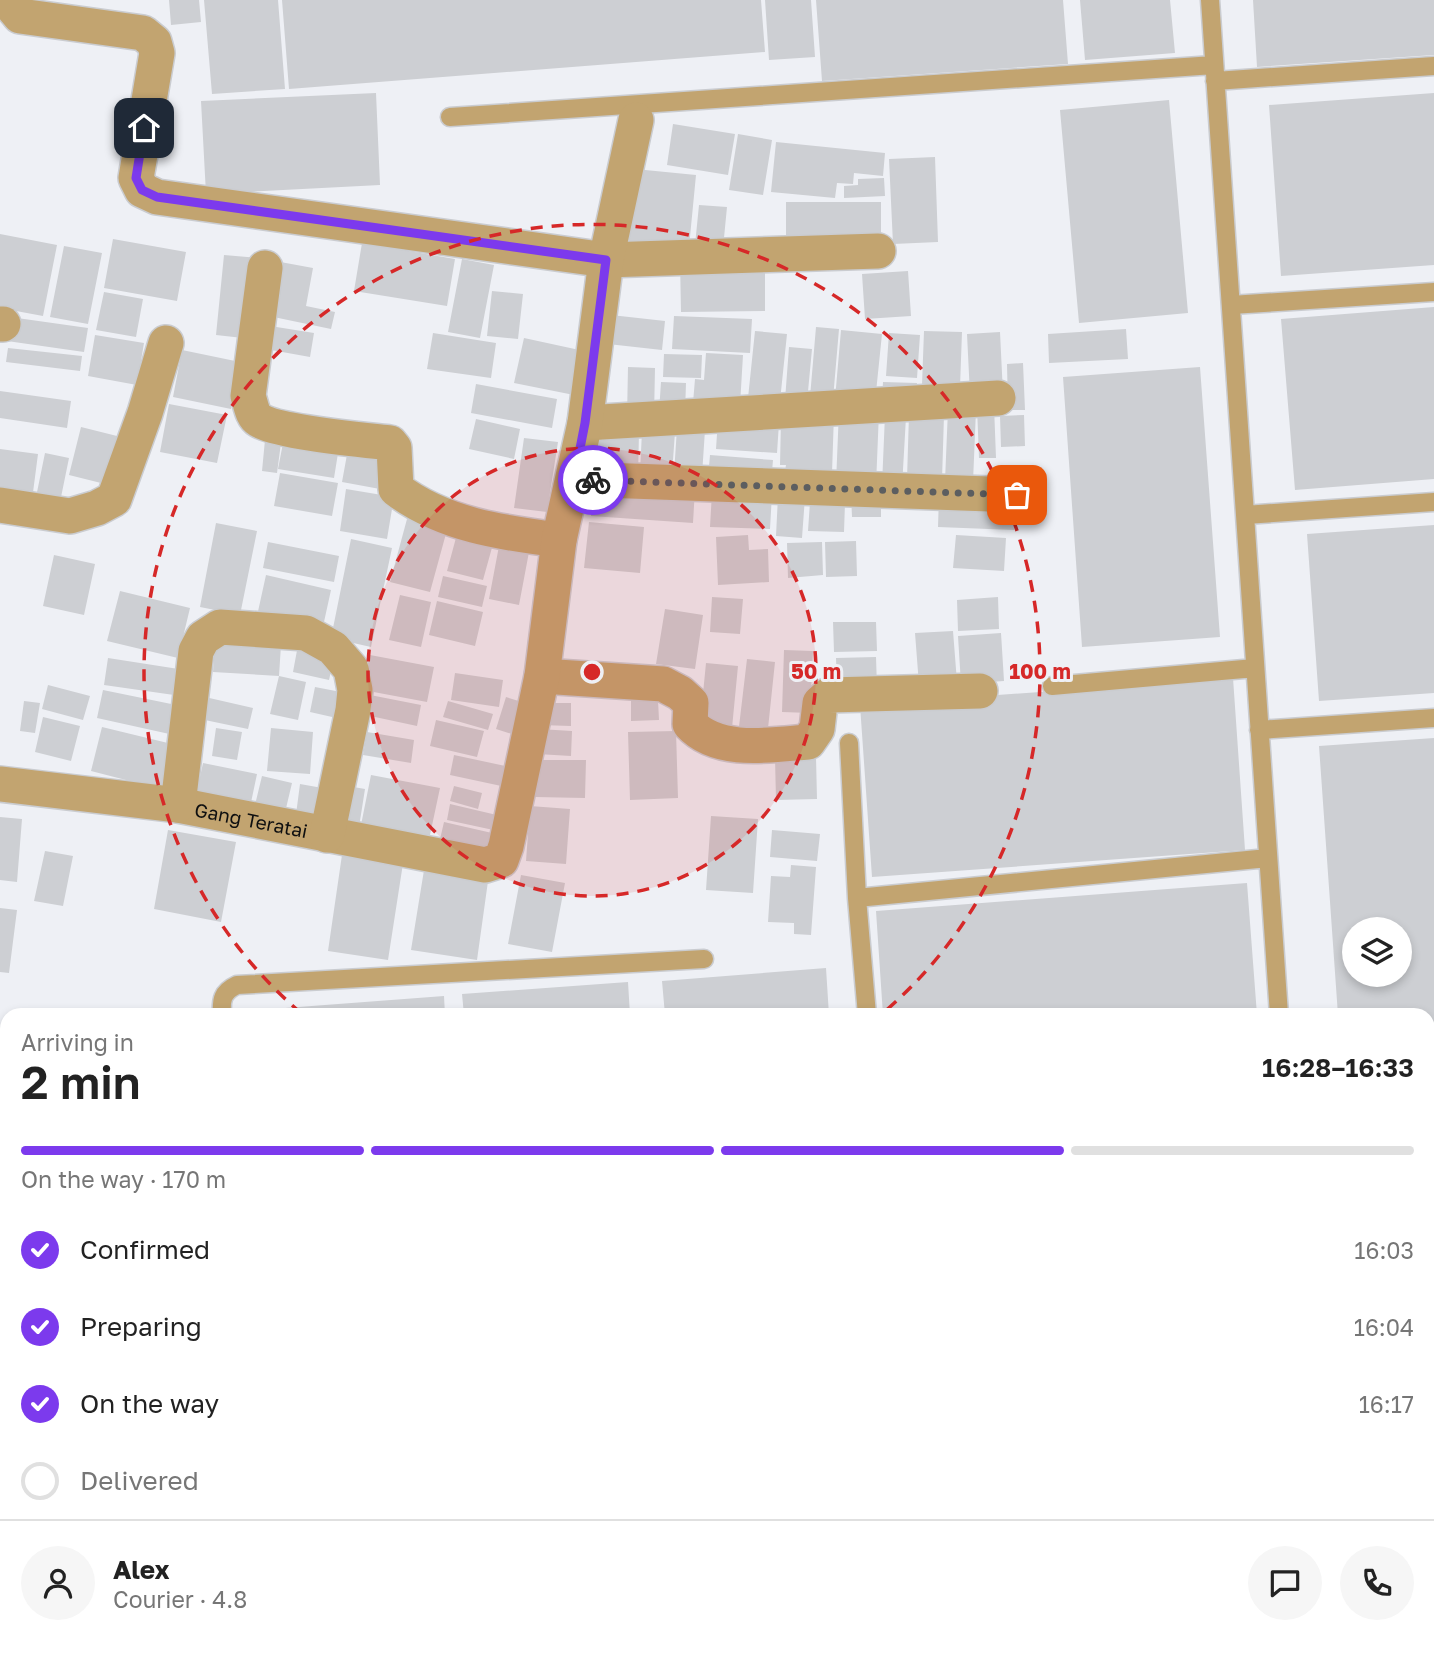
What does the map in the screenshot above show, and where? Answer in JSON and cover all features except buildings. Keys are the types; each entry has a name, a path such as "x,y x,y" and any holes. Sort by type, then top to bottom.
{"street":[{"path":"10,0 20,16 143,33 154,42 157,53 136,178 142,190 157,197 606,260 878,251"},
{"path":"636,120 606,260 585,423 559,540 542,676 663,684 691,703 690,724 700,735 715,742 766,745 808,742 817,729 820,704 829,695 980,691"},
{"path":"265,268 248,396 253,412 259,420 285,428 390,443 394,447 396,489 404,494 452,519 504,533 559,540"},
{"path":"0,505 70,516 97,508 114,499 145,413 166,343"},
{"path":"585,423 998,398"},
{"path":"574,479 1017,495"},
{"path":"178,805 196,651 203,638 220,627 306,633 333,648 351,669 355,690 327,835"},
{"name":"Gang Teratai","path":"0,785 178,805 485,866 501,860 506,846 542,676"}],"lane":[{"path":"1210,0 1279,1008"},
{"path":"450,117 1215,73 1434,66"},
{"path":"1231,305 1434,292"},
{"path":"1245,515 1434,502"},
{"path":"1052,686 1255,668"},
{"path":"1259,730 1434,718"},
{"path":"849,743 857,898 866,1008"},
{"path":"857,898 1268,858"},
{"path":"222,1008 221,999 226,989 237,985 704,959"}],"way so far":[{"path":"593,480 1017,495"}],"route":[{"path":"144,128 136,178 142,190 157,197 606,260 585,423 574,479 593,480"}]}
